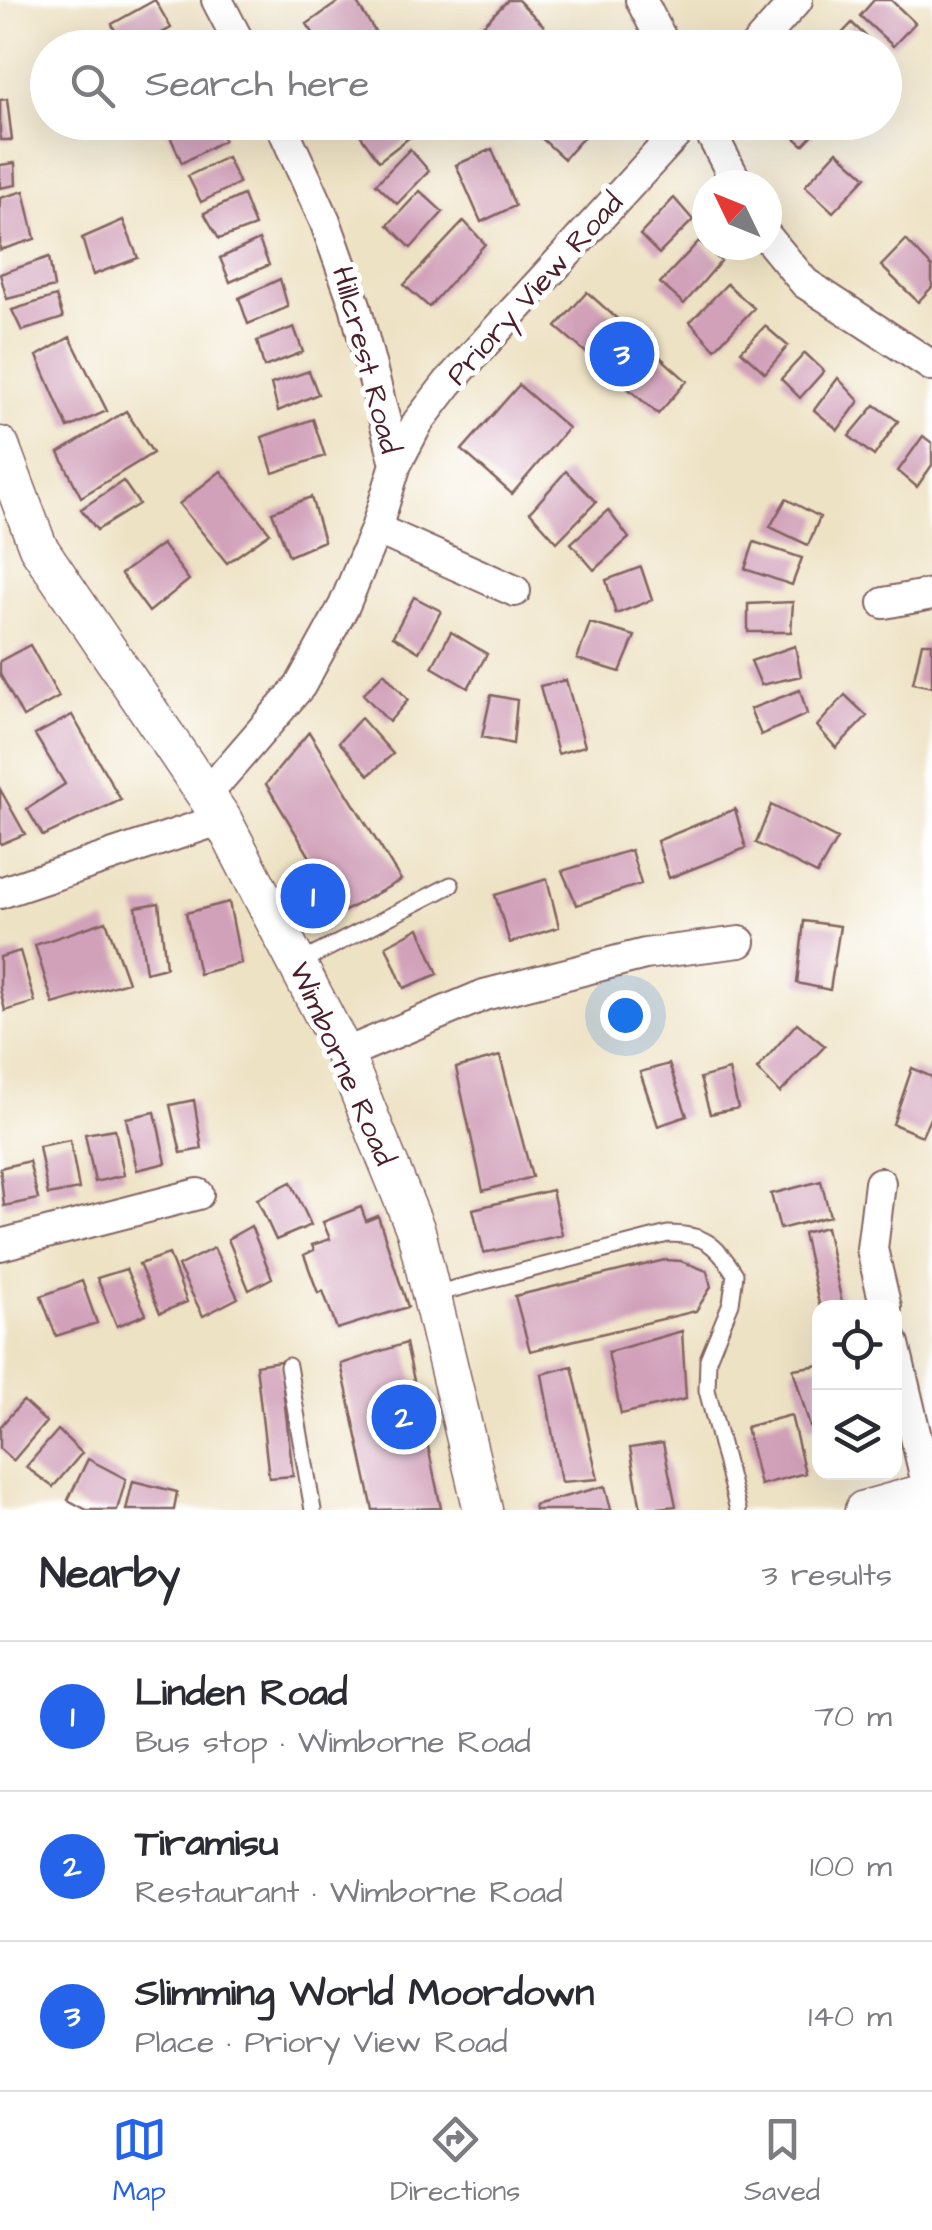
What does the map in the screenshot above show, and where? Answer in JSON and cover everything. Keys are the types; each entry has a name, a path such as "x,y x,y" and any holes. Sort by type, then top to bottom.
{"street":[{"path":"218,0 233,30"},
{"path":"641,0 657,30"},
{"path":"770,30 797,0"},
{"name":"Hillcrest Road","path":"214,807 300,686 344,606 376,529 396,464 355,305 325,221 288,140"},
{"name":"Priory View Road","path":"396,464 418,422 448,383 671,140"},
{"path":"714,140 730,170"},
{"path":"782,255 805,283 932,366"},
{"name":"Wimborne Road","path":"0,446 38,547 214,807 344,1054 416,1231 483,1510"},
{"path":"376,529 514,591"},
{"path":"884,603 932,594"},
{"path":"0,892 214,807"},
{"path":"344,1054 484,995 646,954 740,942"},
{"path":"880,1183 872,1249 884,1300"},
{"path":"0,1245 198,1194"},
{"path":"864,1510 931,1491 902,1376"}],"lane":[{"path":"298,963 452,886"},
{"path":"430,1294 668,1234 692,1234 720,1249 736,1274 731,1303 708,1359 707,1390 738,1510"},
{"path":"288,1366 313,1510"}],"building":[{"path":"155,0 171,28 114,30 112,24"},
{"path":"341,0 355,0 374,30 311,30 307,24"},
{"path":"508,0 518,0 544,26 540,30 480,28"},
{"path":"874,0 891,0 915,23 902,37 902,30 875,30 860,16"},
{"path":"7,99 12,140 0,140 0,100"},
{"path":"172,140 224,140 182,163"},
{"path":"364,140 406,140 379,161"},
{"path":"543,140 581,140 564,159"},
{"path":"410,149 429,171 397,204 376,184"},
{"path":"492,149 515,206 481,222 456,165"},
{"path":"837,151 866,177 833,212 805,186"},
{"path":"227,157 239,183 201,202 188,176"},
{"path":"15,163 16,185 0,188 0,165"},
{"path":"24,191 35,239 0,250 0,198"},
{"path":"420,191 443,212 411,248 388,225"},
{"path":"243,195 255,226 219,239 204,213"},
{"path":"674,198 692,219 659,254 640,235"},
{"path":"123,220 138,258 93,275 82,238"},
{"path":"464,221 485,244 429,307 404,285"},
{"path":"259,240 269,265 230,282 220,258"},
{"path":"906,240 932,267 932,287 918,302 881,266"},
{"path":"692,249 692,260 721,261 684,304 660,283"},
{"path":"49,257 54,287 7,299 0,274"},
{"path":"280,279 288,307 248,324 239,298"},
{"path":"727,284 754,308 715,349 690,322"},
{"path":"587,292 687,381 658,414 556,327"},
{"path":"56,296 63,318 22,331 12,310"},
{"path":"765,326 788,346 765,373 741,351"},
{"path":"294,327 303,352 264,367 257,341"},
{"path":"70,337 107,411 68,428 37,356"},
{"path":"805,353 824,371 800,398 781,379"},
{"path":"309,371 318,394 278,411 271,384"},
{"path":"838,378 859,401 838,430 814,410"},
{"path":"519,385 568,428 512,494 462,450"},
{"path":"875,405 898,421 874,456 849,436"},
{"path":"126,411 153,453 81,497 59,453"},
{"path":"313,419 325,456 273,473 262,437"},
{"path":"923,436 932,443 932,465 917,487 898,471"},
{"path":"221,471 270,533 227,563 179,504"},
{"path":"566,471 596,502 557,542 530,512"},
{"path":"123,481 139,504 97,530 81,509"},
{"path":"311,497 324,541 289,556 272,512"},
{"path":"786,499 820,517 808,545 770,527"},
{"path":"608,510 629,538 594,570 571,543"},
{"path":"754,542 802,558 792,585 745,569"},
{"path":"162,544 189,580 149,612 121,574"},
{"path":"641,567 652,600 616,614 606,580"},
{"path":"414,597 441,611 419,652 393,636"},
{"path":"793,602 791,632 748,632 748,604"},
{"path":"590,623 635,636 620,672 577,659"},
{"path":"451,632 487,654 468,688 432,667"},
{"path":"922,643 932,643 932,687 913,683"},
{"path":"30,645 59,697 23,717 0,674 0,661"},
{"path":"795,646 801,676 761,685 751,661"},
{"path":"384,673 408,700 389,722 363,694"},
{"path":"566,680 585,746 558,754 540,686"},
{"path":"800,690 807,714 761,735 750,709"},
{"path":"491,695 517,700 513,744 482,737"},
{"path":"845,695 867,716 836,748 817,726"},
{"path":"72,715 121,800 43,836 27,809 65,784 35,735"},
{"path":"361,718 393,754 369,775 339,742"},
{"path":"309,732 401,880 343,912 266,784"},
{"path":"0,789 25,834 1,844 0,843"},
{"path":"771,805 837,839 817,874 756,843"},
{"path":"735,809 746,848 669,878 657,841"},
{"path":"631,850 641,884 577,905 562,871"},
{"path":"547,879 559,927 510,943 495,895"},
{"path":"229,902 241,963 199,974 186,913"},
{"path":"159,903 166,967 146,972 136,907"},
{"path":"106,921 128,982 53,1004 35,945"},
{"path":"804,921 840,926 830,990 797,983"},
{"path":"419,928 438,974 404,988 386,946"},
{"path":"20,951 35,1002 5,1011 0,957"},
{"path":"797,1023 825,1046 780,1093 757,1069"},
{"path":"500,1056 532,1177 483,1191 456,1068"},
{"path":"669,1064 687,1116 658,1126 640,1072"},
{"path":"912,1068 932,1077 932,1114 922,1136 893,1124"},
{"path":"729,1070 738,1108 710,1114 700,1078"},
{"path":"194,1100 202,1149 181,1153 170,1105"},
{"path":"155,1112 166,1163 137,1170 126,1118"},
{"path":"115,1129 124,1175 95,1182 85,1134"},
{"path":"70,1140 79,1189 48,1195 39,1146"},
{"path":"29,1161 38,1199 4,1206 0,1168"},
{"path":"821,1181 830,1216 780,1229 771,1194"},
{"path":"291,1182 311,1225 276,1240 257,1199"},
{"path":"552,1190 562,1235 484,1253 473,1209"},
{"path":"361,1207 366,1221 378,1216 408,1307 337,1329 304,1255 314,1250 312,1245 330,1239 323,1222"},
{"path":"251,1226 272,1278 249,1290 228,1239"},
{"path":"826,1227 841,1300 818,1300 803,1233"},
{"path":"214,1248 238,1298 203,1316 178,1266"},
{"path":"169,1254 187,1302 160,1313 139,1264"},
{"path":"665,1260 681,1261 707,1271 711,1287 696,1311 530,1351 515,1296"},
{"path":"126,1269 146,1314 117,1326 97,1278"},
{"path":"82,1281 97,1323 56,1336 41,1296"},
{"path":"682,1331 686,1399 621,1414 608,1352"},
{"path":"406,1343 441,1508 373,1510 341,1364"},
{"path":"280,1361 293,1476 269,1478 256,1365"},
{"path":"572,1366 598,1479 561,1482 542,1374"},
{"path":"812,1366 812,1426 810,1427 793,1369"},
{"path":"23,1401 46,1422 13,1461 0,1449 0,1427"},
{"path":"791,1415 805,1473 760,1485 746,1427"},
{"path":"58,1430 82,1453 53,1487 26,1467"},
{"path":"663,1443 676,1506 641,1510 630,1448"},
{"path":"88,1459 126,1479 117,1510 87,1510 68,1500"},
{"path":"133,1481 177,1492 174,1510 126,1510"},
{"path":"605,1486 611,1510 535,1510 534,1505"}],"place":[{"name":"Slimming World Moordown","path":"622,354"},
{"name":"Linden Road","path":"313,896"},
{"name":"Tiramisu","path":"404,1417"}]}
